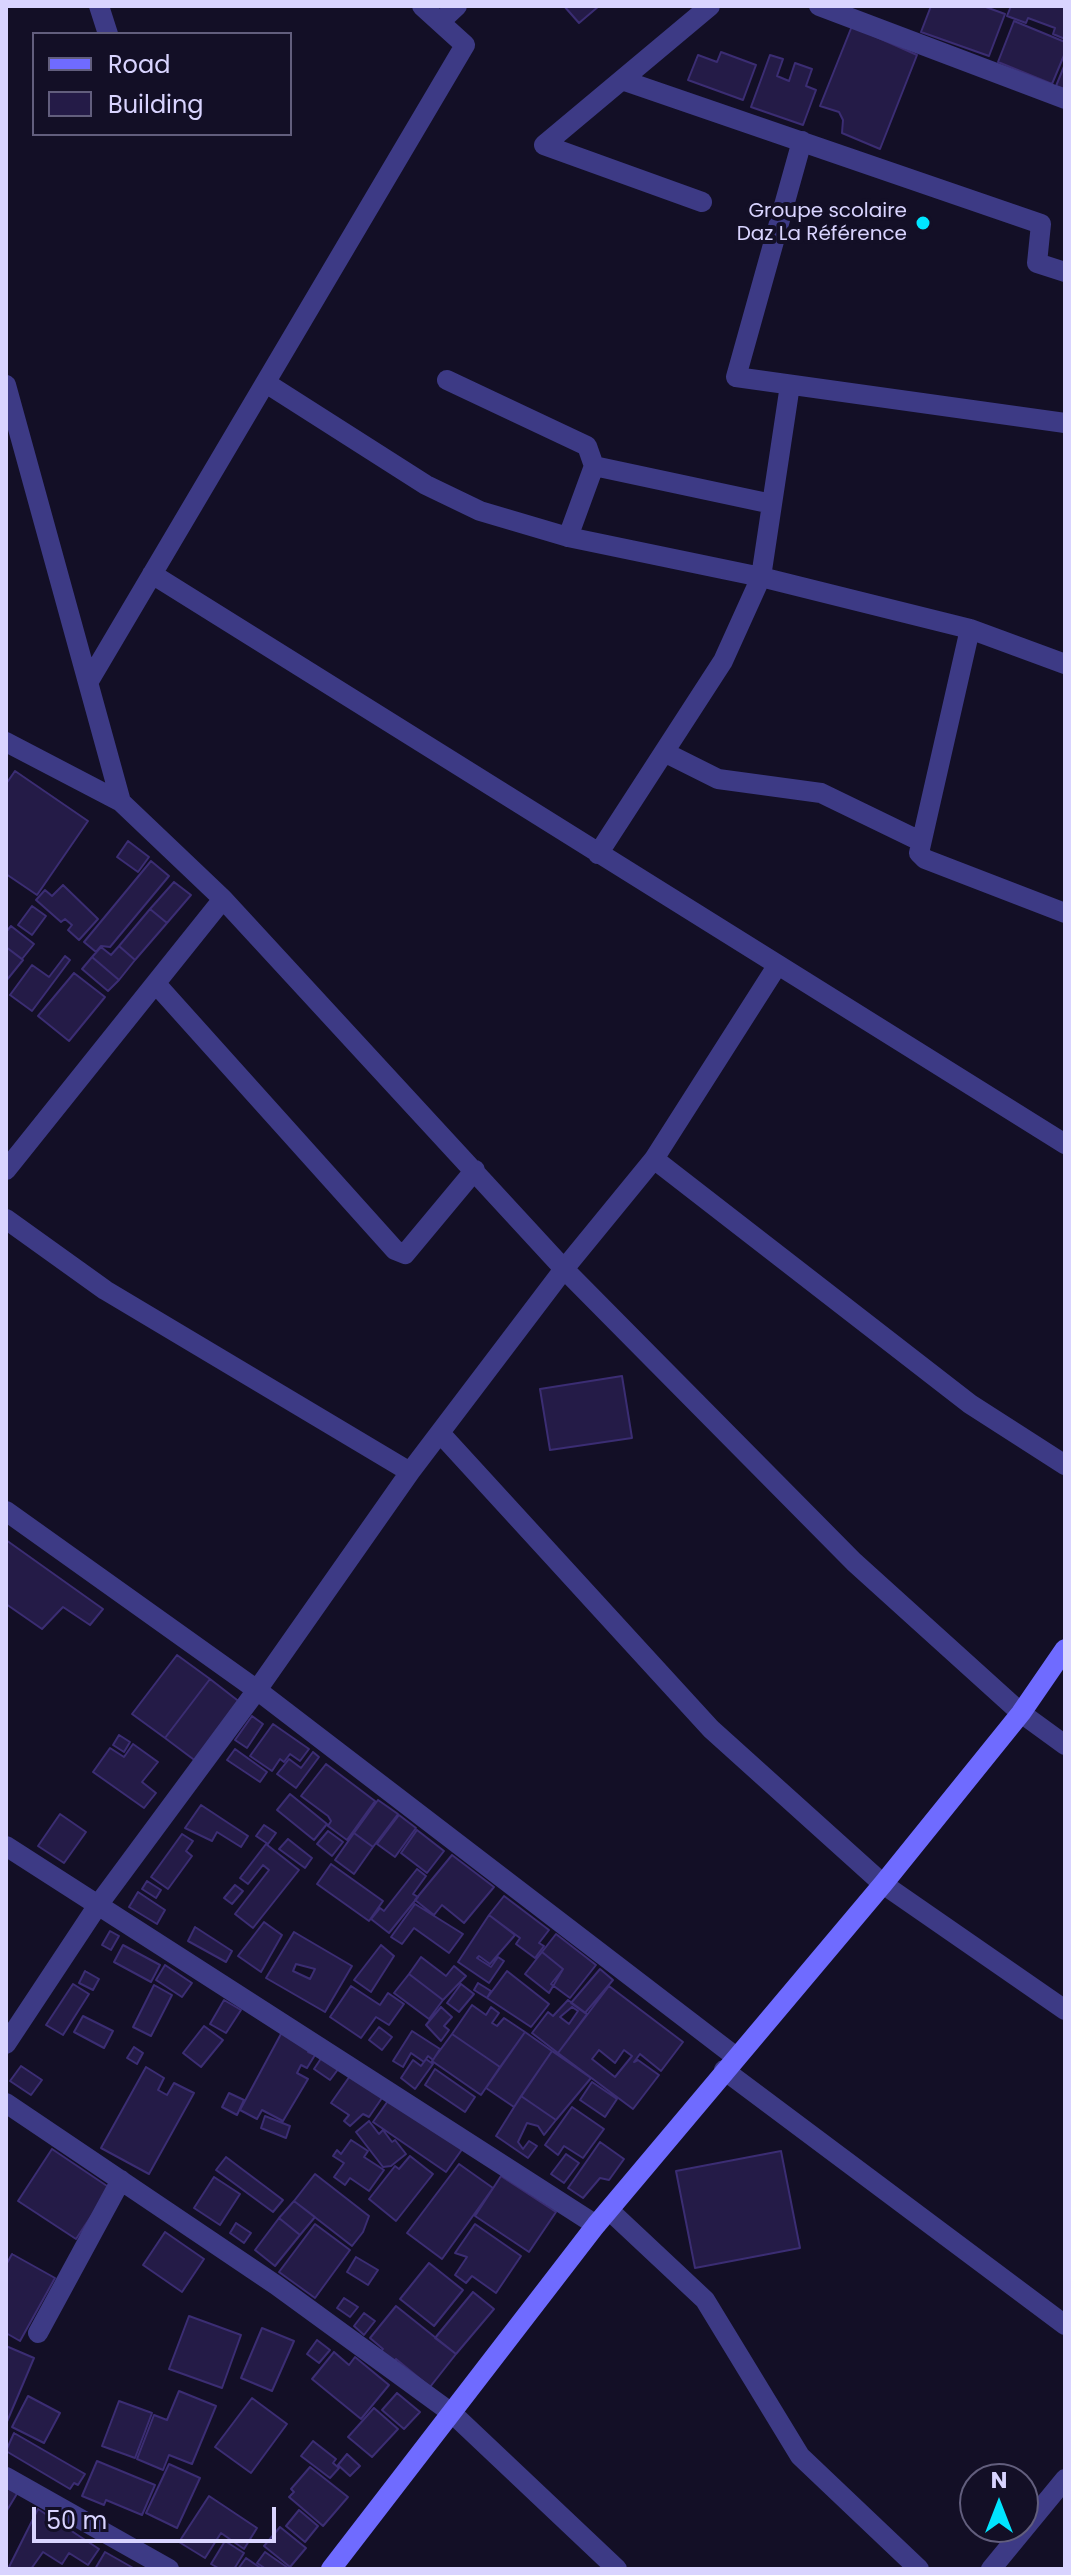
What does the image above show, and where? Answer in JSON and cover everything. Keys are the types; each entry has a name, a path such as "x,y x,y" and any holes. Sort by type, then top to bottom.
{"street":[{"path":"99,6 107,32"},
{"path":"89,681 465,45 422,6"},
{"path":"440,22 457,6"},
{"path":"819,6 1065,99"},
{"path":"700,9 544,145 702,202"},
{"path":"622,80 1041,224 1037,263 1065,272"},
{"path":"802,141 736,377 1065,423"},
{"path":"447,380 587,446 594,466 568,537"},
{"path":"266,383 426,485 480,511 568,537 761,577 970,629 1065,664"},
{"path":"6,385 121,802"},
{"path":"598,854 723,661 761,577 790,385"},
{"path":"594,466 772,504"},
{"path":"152,574 1065,1144"},
{"path":"970,629 919,853 925,859 1065,913"},
{"path":"6,742 121,802 223,899 564,1269 854,1562 1021,1713 1065,1745"},
{"path":"664,752 718,779 821,793 920,841"},
{"path":"6,1170 223,899"},
{"path":"6,2044 98,1905 257,1690 410,1472 564,1269 654,1159 777,966"},
{"path":"157,985 395,1250 405,1254 475,1170"},
{"path":"654,1159 970,1404 1065,1465"},
{"path":"6,1219 105,1290 410,1472"},
{"path":"440,1433 711,1729 883,1884 1065,2010"},
{"path":"6,1511 257,1690 1065,2325"},
{"path":"331,2569 603,2218 883,1884 1021,1713 1065,1649"},
{"path":"6,1846 603,2218 705,2300 800,2456 919,2569"},
{"path":"6,2103 276,2285 453,2414 617,2569"},
{"path":"38,2333 121,2180"},
{"path":"6,2477 169,2569"},
{"path":"991,2569 1064,2481"}],"building":[{"path":"564,6 599,6 579,23"},
{"path":"931,6 983,6 1005,14 989,56 921,32"},
{"path":"1011,6 1065,6 1065,39 1053,34 1055,28 1028,18 1026,23 1007,16"},
{"path":"1014,21 1065,42 1065,53 1052,84 998,62"},
{"path":"852,26 917,55 880,149 842,133 843,120 839,112 820,106"},
{"path":"721,52 756,65 743,100 688,80 698,55 717,62"},
{"path":"770,55 783,59 777,76 789,81 795,63 812,69 806,86 816,90 803,125 751,107"},
{"path":"1065,64 1065,89 1056,86"},
{"path":"15,771 88,821 37,895 6,874 6,784"},
{"path":"128,841 149,857 138,872 117,857"},
{"path":"151,861 169,876 110,947 101,946 96,952 84,942"},
{"path":"174,882 191,895 167,923 150,909"},
{"path":"63,885 98,919 79,940 68,930 72,925 65,919 61,922 36,900 45,890 52,896"},
{"path":"32,906 46,916 32,935 18,925"},
{"path":"150,909 167,923 135,960 119,946"},
{"path":"11,926 34,944 22,959 6,947 6,932"},
{"path":"119,946 135,960 119,980 92,957 101,947 111,955"},
{"path":"6,947 23,960 6,981"},
{"path":"65,956 70,960 32,1011 10,995 32,965 49,977"},
{"path":"92,957 119,980 108,991 82,969"},
{"path":"74,973 105,997 69,1041 38,1016"},
{"path":"622,1376 632,1438 550,1450 540,1389"},
{"path":"6,1540 103,1609 90,1625 63,1607 42,1629 6,1604"},
{"path":"177,1655 210,1679 165,1738 132,1714"},
{"path":"210,1679 241,1703 197,1762 165,1738"},
{"path":"252,1716 263,1724 247,1748 235,1740"},
{"path":"273,1724 309,1749 300,1761 290,1754 284,1762 280,1759 272,1771 250,1756"},
{"path":"119,1735 130,1742 124,1752 113,1745"},
{"path":"133,1744 158,1762 142,1782 156,1793 144,1808 93,1772 110,1748 124,1757"},
{"path":"235,1749 267,1772 260,1782 227,1760"},
{"path":"313,1752 319,1757 296,1788 277,1774 289,1759 301,1768"},
{"path":"326,1764 375,1801 347,1840 328,1826 331,1821 328,1816 301,1796"},
{"path":"290,1794 327,1824 314,1840 277,1810"},
{"path":"378,1800 398,1814 373,1847 354,1833"},
{"path":"201,1805 248,1836 241,1847 217,1832 212,1841 185,1828"},
{"path":"60,1814 86,1832 64,1863 38,1846"},
{"path":"399,1815 416,1828 395,1857 377,1844"},
{"path":"264,1825 276,1833 268,1844 256,1836"},
{"path":"417,1830 444,1851 427,1873 401,1853"},
{"path":"328,1831 343,1842 332,1856 317,1844"},
{"path":"354,1833 373,1847 354,1874 335,1860"},
{"path":"182,1834 193,1841 186,1851 192,1856 168,1889 151,1877"},
{"path":"288,1839 312,1858 305,1868 279,1849"},
{"path":"266,1844 299,1870 253,1928 235,1914 269,1870 263,1865 248,1884 240,1878"},
{"path":"452,1855 494,1887 464,1923 442,1905 434,1915 415,1900"},
{"path":"331,1864 383,1901 369,1921 317,1884"},
{"path":"417,1869 426,1876 413,1894 418,1897 389,1933 371,1919 380,1908 384,1911"},
{"path":"147,1881 161,1890 156,1898 142,1889"},
{"path":"235,1885 243,1891 232,1904 224,1898"},
{"path":"138,1892 165,1910 157,1924 129,1907"},
{"path":"504,1896 549,1930 539,1943 544,1946 535,1958 516,1944 520,1938 489,1915"},
{"path":"415,1904 463,1934 449,1953 414,1928 402,1944 391,1937"},
{"path":"489,1915 515,1935 490,1964 479,1956 477,1958 491,1967 498,1957 504,1961 489,1983 458,1962"},
{"path":"264,1922 282,1935 261,1972 238,1956"},
{"path":"195,1927 232,1951 226,1962 188,1941"},
{"path":"110,1931 119,1936 111,1950 102,1945"},
{"path":"294,1932 352,1966 325,2012 266,1978","holes":["296,1964 315,1969 310,1979 293,1971"]},
{"path":"556,1934 596,1965 570,1998 551,1984 563,1969 542,1952"},
{"path":"123,1945 160,1965 151,1982 114,1962"},
{"path":"381,1945 394,1956 371,1992 354,1980"},
{"path":"542,1952 563,1969 549,1993 525,1974"},
{"path":"421,1957 446,1976 454,1966 466,1976 443,2000 409,1974"},
{"path":"165,1965 192,1983 182,1997 156,1980"},
{"path":"600,1969 613,1980 585,2013 571,2003"},
{"path":"85,1971 99,1979 93,1990 79,1983"},
{"path":"507,1971 549,2004 531,2027 487,1998"},
{"path":"409,1974 443,2000 429,2019 394,1993"},
{"path":"478,1983 491,1991 487,1998 474,1990"},
{"path":"73,1984 89,1994 63,2035 46,2025"},
{"path":"461,1984 474,1994 459,2012 447,2003"},
{"path":"154,1985 172,1995 151,2036 133,2027"},
{"path":"351,1986 380,2005 388,1993 404,2004 389,2025 376,2017 361,2038 330,2017"},
{"path":"609,1986 683,2042 661,2071 640,2054 634,2062 638,2060 659,2075 633,2109 558,2053","holes":["599,2050 615,2063 624,2050 632,2056 615,2077 592,2059"]},
{"path":"224,2000 241,2010 226,2033 210,2024"},
{"path":"568,2000 587,2014 558,2053 532,2033 548,2012 553,2016","holes":["572,2007 578,2011 569,2024 560,2017"]},
{"path":"472,2005 486,2015 491,2007 499,2013 492,2023 497,2026 504,2018 525,2032 500,2067 452,2034"},
{"path":"441,2007 452,2017 444,2026 449,2030 441,2041 426,2025"},
{"path":"83,2016 113,2031 104,2048 74,2032"},
{"path":"204,2026 223,2040 201,2067 183,2053"},
{"path":"379,2027 392,2037 382,2050 369,2040"},
{"path":"412,2031 440,2049 433,2060 428,2056 424,2062 411,2053 403,2067 393,2061"},
{"path":"282,2032 311,2047 308,2052 315,2055 307,2068 301,2065 297,2073 308,2079 283,2121 262,2110 257,2119 240,2110"},
{"path":"525,2032 552,2051 514,2107 486,2088"},
{"path":"452,2034 500,2067 481,2095 432,2061"},
{"path":"134,2047 143,2053 137,2064 127,2058"},
{"path":"552,2051 591,2078 556,2120 521,2096"},
{"path":"322,2057 339,2068 330,2080 314,2069"},
{"path":"426,2059 433,2064 415,2089 401,2078 413,2060 421,2066"},
{"path":"21,2066 42,2080 31,2095 10,2081"},
{"path":"146,2067 164,2078 158,2090 167,2095 174,2083 194,2093 149,2174 101,2148"},
{"path":"435,2069 475,2097 465,2112 425,2085"},
{"path":"352,2073 384,2095 369,2117 363,2114 350,2126 344,2121 349,2115 331,2103"},
{"path":"592,2082 617,2099 605,2117 580,2100"},
{"path":"229,2093 244,2100 237,2115 222,2107"},
{"path":"521,2096 556,2120 544,2135 538,2126 527,2123 518,2142 523,2149 529,2141 537,2146 528,2158 496,2136"},
{"path":"390,2098 463,2148 446,2172 373,2122"},
{"path":"572,2107 604,2129 583,2158 564,2146 558,2155 545,2145"},
{"path":"265,2116 290,2126 286,2138 261,2128"},
{"path":"369,2121 379,2134 383,2130 392,2142 395,2140 406,2154 391,2166 383,2167 356,2132"},
{"path":"351,2140 368,2151 364,2157 384,2170 369,2191 350,2178 345,2185 334,2177 344,2163 333,2156 337,2150 341,2154"},
{"path":"600,2142 624,2159 609,2180 600,2178 583,2198 568,2188"},
{"path":"52,2149 110,2188 76,2239 18,2201"},
{"path":"781,2151 800,2248 695,2268 676,2171"},
{"path":"566,2154 579,2163 564,2183 551,2174"},
{"path":"410,2156 433,2174 396,2221 369,2199 395,2166 399,2169"},
{"path":"226,2157 283,2200 273,2212 216,2170"},
{"path":"459,2164 493,2188 442,2259 407,2233"},
{"path":"315,2174 369,2216 363,2232 352,2246 294,2201"},
{"path":"501,2176 556,2212 529,2252 475,2216"},
{"path":"214,2177 240,2194 220,2225 194,2208"},
{"path":"294,2201 315,2217 300,2235 279,2218"},
{"path":"279,2218 300,2235 275,2266 255,2250"},
{"path":"236,2223 251,2233 244,2243 230,2233"},
{"path":"315,2224 350,2250 315,2298 279,2272"},
{"path":"475,2224 521,2256 496,2293 472,2276 466,2283 455,2275 467,2257 455,2253"},
{"path":"165,2232 204,2259 182,2292 143,2265"},
{"path":"12,2254 55,2278 20,2341 6,2333 6,2265"},
{"path":"356,2257 378,2270 368,2285 347,2272"},
{"path":"429,2263 463,2290 434,2326 400,2299"},
{"path":"473,2292 494,2309 456,2354 435,2338"},
{"path":"344,2298 358,2307 350,2317 337,2308"},
{"path":"396,2306 456,2354 430,2387 396,2359 391,2365 379,2354 383,2349 370,2338"},
{"path":"364,2313 375,2321 364,2335 354,2326"},
{"path":"189,2316 241,2335 222,2388 169,2369"},
{"path":"262,2328 294,2341 272,2391 241,2378"},
{"path":"317,2340 330,2350 319,2363 307,2354"},
{"path":"6,2346 34,2358 6,2424"},
{"path":"334,2352 349,2365 355,2357 389,2385 361,2419 312,2379"},
{"path":"179,2391 216,2406 192,2464 169,2455 163,2470 137,2459 154,2415 167,2420"},
{"path":"397,2393 420,2412 404,2429 382,2410"},
{"path":"28,2396 60,2413 44,2443 12,2427"},
{"path":"252,2398 287,2424 251,2473 215,2447"},
{"path":"119,2401 152,2413 135,2458 102,2446"},
{"path":"374,2408 398,2429 372,2457 348,2437"},
{"path":"14,2433 85,2474 78,2485 74,2483 70,2489 6,2451"},
{"path":"313,2441 336,2459 333,2463 339,2468 330,2478 301,2456"},
{"path":"347,2454 360,2466 350,2476 338,2465"},
{"path":"97,2461 155,2485 142,2515 106,2500 104,2505 82,2496"},
{"path":"169,2464 200,2478 177,2528 146,2513"},
{"path":"310,2467 348,2497 323,2526 289,2497 294,2492 291,2489"},
{"path":"6,2488 18,2492 6,2512"},
{"path":"209,2496 257,2528 244,2549 221,2533 205,2558 179,2542"},
{"path":"38,2509 99,2549 88,2565 69,2553 62,2564 43,2552 31,2569 8,2569"},
{"path":"299,2510 318,2526 305,2542 286,2526"},
{"path":"280,2527 306,2548 290,2567 264,2546"},
{"path":"225,2541 244,2553 234,2569 220,2569 211,2564"},
{"path":"105,2552 135,2569 95,2569"},
{"path":"265,2552 288,2568 266,2569 257,2563"},
{"path":"246,2558 262,2569 238,2569"}],"place":[{"name":"Groupe scolaire Daz La Référence","path":"923,223"}]}
